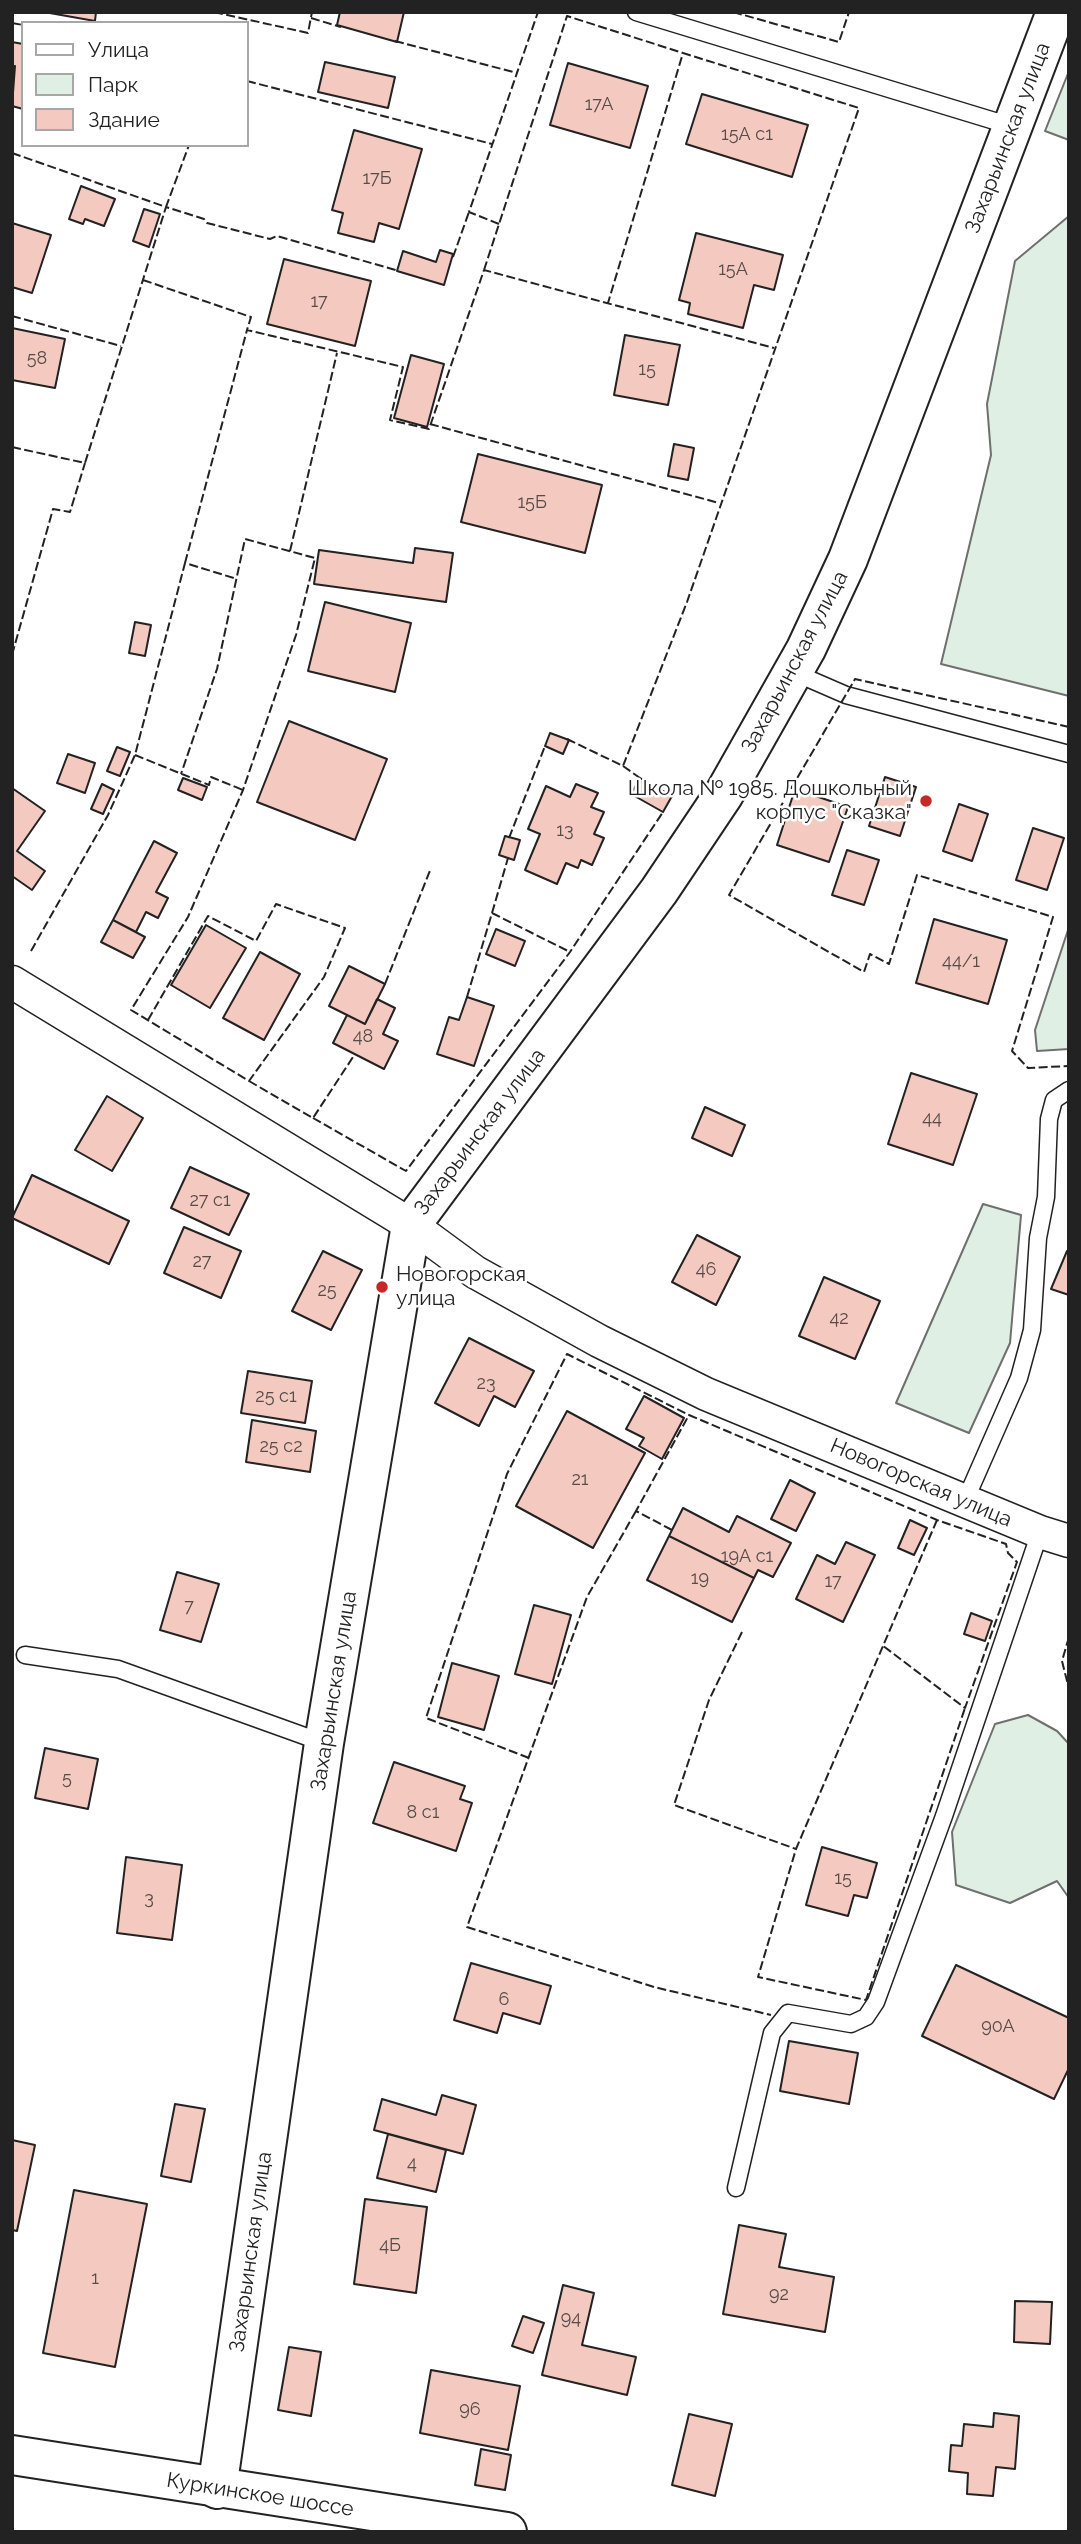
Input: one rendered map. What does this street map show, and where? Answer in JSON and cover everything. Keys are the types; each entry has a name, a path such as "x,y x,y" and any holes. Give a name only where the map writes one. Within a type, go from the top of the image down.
{"street":[{"name":"Захарьинская улица","path":"217,2489 324,1743 411,1225 659,891 724,794 793,673 849,559 1056,12"},
{"name":"Новогорская улица","path":"12,982 411,1225 475,1272 611,1347 706,1394 1054,1536"},
{"name":"Куркинское шоссе","path":"12,2455 507,2532"}],"lane":[{"path":"636,12 1012,126"},
{"path":"793,673 846,695 1069,754"},
{"path":"965,1501 1019,1378 1032,1330 1038,1238 1046,1197 1049,1119 1054,1100 1069,1090"},
{"path":"736,2188 772,2033 788,2013 851,2024 866,2017 876,2002 944,1816 1054,1536"},
{"path":"25,1655 118,1669 324,1743"}],"green space":[{"path":"1069,71 1069,140 1045,131"},
{"path":"1069,216 1069,696 941,664 991,455 987,404 1015,261"},
{"path":"1069,927 1069,1049 1037,1051 1035,1030"},
{"path":"983,1204 1021,1215 1010,1343 969,1433 896,1403"},
{"path":"1028,1715 1057,1731 1069,1744 1069,1898 1057,1881 1010,1903 956,1885 952,1832 995,1724"}],"building":[{"path":"44,12 96,12 95,21"},
{"path":"340,12 404,12 397,42 337,25"},
{"path":"12,42 21,44 21,108 12,106 15,66 12,66"},
{"path":"325,62 395,77 388,108 318,92"},
{"path":"568,63 648,86 630,148 550,125"},
{"path":"702,94 808,125 792,177 686,144"},
{"path":"354,130 422,149 399,229 379,223 374,242 338,233 343,213 332,210"},
{"path":"81,186 115,199 104,226 85,219 83,224 69,219"},
{"path":"144,209 160,214 149,247 133,241"},
{"path":"12,223 51,235 32,293 12,287"},
{"path":"696,233 783,255 774,290 754,285 743,328 688,314 690,303 679,300"},
{"path":"440,250 453,254 444,285 397,271 403,251 436,262"},
{"path":"284,259 371,281 355,346 267,324"},
{"path":"12,328 65,339 55,388 12,380"},
{"path":"625,335 680,345 668,405 614,395"},
{"path":"411,355 444,364 427,427 394,418"},
{"path":"674,444 694,448 688,480 668,476"},
{"path":"478,454 602,485 585,553 461,522"},
{"path":"415,548 453,553 446,602 314,584 319,550 413,563"},
{"path":"325,602 411,623 395,692 308,671"},
{"path":"135,622 151,625 145,656 129,653"},
{"path":"289,721 387,759 355,840 257,802"},
{"path":"550,733 569,740 563,754 545,746"},
{"path":"117,747 130,752 120,776 107,771"},
{"path":"68,754 95,763 85,793 57,783"},
{"path":"885,777 916,787 900,836 869,826"},
{"path":"183,778 207,787 202,800 178,790"},
{"path":"640,778 672,796 663,812 631,794"},
{"path":"102,784 114,790 103,814 91,809"},
{"path":"576,784 598,793 591,807 604,812 594,834 604,838 592,865 581,860 578,868 566,863 557,884 525,870 540,834 528,829 546,786 570,797"},
{"path":"12,788 45,811 17,851 45,871 32,890 12,876"},
{"path":"795,789 848,807 829,862 777,845"},
{"path":"959,804 988,814 972,861 943,851"},
{"path":"1033,828 1064,838 1047,890 1016,880"},
{"path":"505,836 520,840 514,860 499,855"},
{"path":"154,841 177,853 156,892 168,898 158,918 146,912 136,932 113,920"},
{"path":"847,850 879,860 864,905 832,895"},
{"path":"934,919 1007,940 988,1004 916,983"},
{"path":"113,920 145,937 133,958 101,942"},
{"path":"206,925 246,948 210,1008 171,985"},
{"path":"496,929 525,941 515,966 486,954"},
{"path":"260,952 300,974 264,1040 223,1018"},
{"path":"349,966 385,984 365,1024 329,1006"},
{"path":"467,997 494,1006 474,1066 437,1054 449,1017 459,1020"},
{"path":"377,999 395,1008 383,1034 398,1041 384,1069 333,1043 347,1015 365,1024"},
{"path":"911,1073 977,1094 953,1165 888,1144"},
{"path":"107,1096 143,1118 112,1171 75,1150"},
{"path":"705,1107 745,1125 732,1156 692,1138"},
{"path":"190,1167 249,1194 229,1235 171,1208"},
{"path":"32,1175 129,1221 109,1264 12,1218"},
{"path":"184,1227 241,1251 221,1298 164,1273"},
{"path":"697,1235 740,1257 716,1305 672,1282"},
{"path":"323,1251 362,1270 331,1330 292,1311"},
{"path":"1067,1251 1069,1252 1069,1295 1051,1289"},
{"path":"824,1277 880,1301 855,1359 799,1336"},
{"path":"469,1338 534,1371 515,1407 494,1396 479,1426 435,1403"},
{"path":"248,1371 312,1381 305,1423 241,1413"},
{"path":"644,1396 684,1418 662,1459 639,1446 644,1438 626,1429"},
{"path":"567,1411 645,1453 593,1548 516,1506"},
{"path":"252,1420 316,1431 310,1472 246,1462"},
{"path":"790,1480 815,1493 796,1531 771,1519"},
{"path":"683,1508 729,1532 737,1516 791,1543 773,1577 758,1570 754,1578 669,1536"},
{"path":"910,1520 927,1528 914,1555 898,1548"},
{"path":"669,1536 754,1578 732,1622 647,1580"},
{"path":"846,1542 875,1555 843,1622 796,1599 817,1555 835,1564"},
{"path":"177,1572 219,1584 201,1642 160,1630"},
{"path":"534,1605 571,1615 552,1684 515,1674"},
{"path":"971,1613 992,1621 985,1641 964,1634"},
{"path":"452,1663 499,1676 484,1730 438,1717"},
{"path":"45,1748 98,1759 88,1809 35,1798"},
{"path":"394,1762 465,1786 460,1799 472,1803 456,1851 373,1823"},
{"path":"822,1847 877,1863 867,1898 854,1895 848,1916 806,1905"},
{"path":"126,1857 182,1865 172,1940 117,1933"},
{"path":"471,1963 551,1986 540,2024 503,2013 497,2033 454,2020"},
{"path":"956,1965 1069,2018 1069,2068 1054,2099 922,2036"},
{"path":"789,2041 858,2053 849,2104 780,2091"},
{"path":"442,2095 476,2105 463,2154 374,2130 382,2099 436,2115"},
{"path":"175,2104 205,2109 191,2182 161,2176"},
{"path":"388,2134 446,2150 436,2192 377,2178"},
{"path":"12,2140 35,2145 17,2231 12,2230"},
{"path":"74,2190 147,2204 115,2367 43,2353"},
{"path":"365,2199 427,2207 416,2293 354,2284"},
{"path":"739,2225 786,2234 779,2267 834,2277 825,2332 723,2314"},
{"path":"563,2285 594,2293 582,2345 636,2357 627,2395 542,2375"},
{"path":"1015,2301 1052,2302 1050,2344 1014,2342"},
{"path":"523,2316 544,2323 533,2353 512,2346"},
{"path":"289,2347 321,2352 311,2416 278,2410"},
{"path":"431,2370 520,2386 508,2450 420,2433"},
{"path":"994,2413 1019,2416 1015,2469 996,2467 993,2496 967,2494 968,2473 949,2471 951,2445 962,2446 964,2424 993,2427"},
{"path":"689,2414 732,2424 715,2496 672,2485"},
{"path":"481,2449 511,2455 505,2490 475,2485"}],"fence":[{"path":"214,12 308,33 312,12"},
{"path":"499,224 469,212 538,12"},
{"path":"733,12 839,42 849,12"},
{"path":"1007,12 1015,12"},
{"path":"484,270 567,16 683,53"},
{"path":"311,18 341,27"},
{"path":"12,23 21,25"},
{"path":"395,41 517,73"},
{"path":"567,739 623,766 687,602 859,108 683,53 608,303"},
{"path":"248,81 492,144"},
{"path":"12,153 166,207 188,147"},
{"path":"12,447 85,463 166,207 204,219 207,223 270,239 277,236 399,271"},
{"path":"453,257 469,212"},
{"path":"185,563 247,330 403,367 390,420 429,429 484,270 774,348"},
{"path":"143,280 251,317 247,330"},
{"path":"12,316 121,346"},
{"path":"290,551 337,353"},
{"path":"430,424 719,503"},
{"path":"12,655 53,509 70,512 85,463"},
{"path":"148,1020 208,916 256,941 276,904 345,928 324,977 249,1081 131,1010 188,917 243,790 296,635 315,558 245,539 217,669 181,774"},
{"path":"31,951 108,815 135,755 185,563 237,579"},
{"path":"1069,727 855,679 729,895 864,972 870,954 889,964 917,875 1053,917 1012,1051 1028,1068 1069,1066"},
{"path":"509,838 545,746"},
{"path":"135,755 209,785 211,777 243,790"},
{"path":"623,766 640,778"},
{"path":"313,1118 406,1171 570,952 663,812"},
{"path":"492,913 508,858"},
{"path":"385,984 431,868"},
{"path":"467,997 492,913 570,952"},
{"path":"249,1081 313,1118 355,1054"},
{"path":"529,1758 426,1718 507,1474 567,1354 689,1415"},
{"path":"672,1530 636,1511 689,1415 937,1520 1006,1544 1008,1553 1017,1562 965,1708 882,1645"},
{"path":"636,1511 587,1597 467,1927 654,1987 771,2015"},
{"path":"937,1520 796,1849 758,1977 866,2000 965,1708"},
{"path":"742,1632 709,1700 674,1805 796,1849"},
{"path":"1069,1637 1062,1661 1069,1689"}],"place":[{"name":"Школа № 1985. Дошкольный корпус \"Сказка\"","path":"926,801"},
{"name":"Новогорская улица","path":"382,1287"}]}
